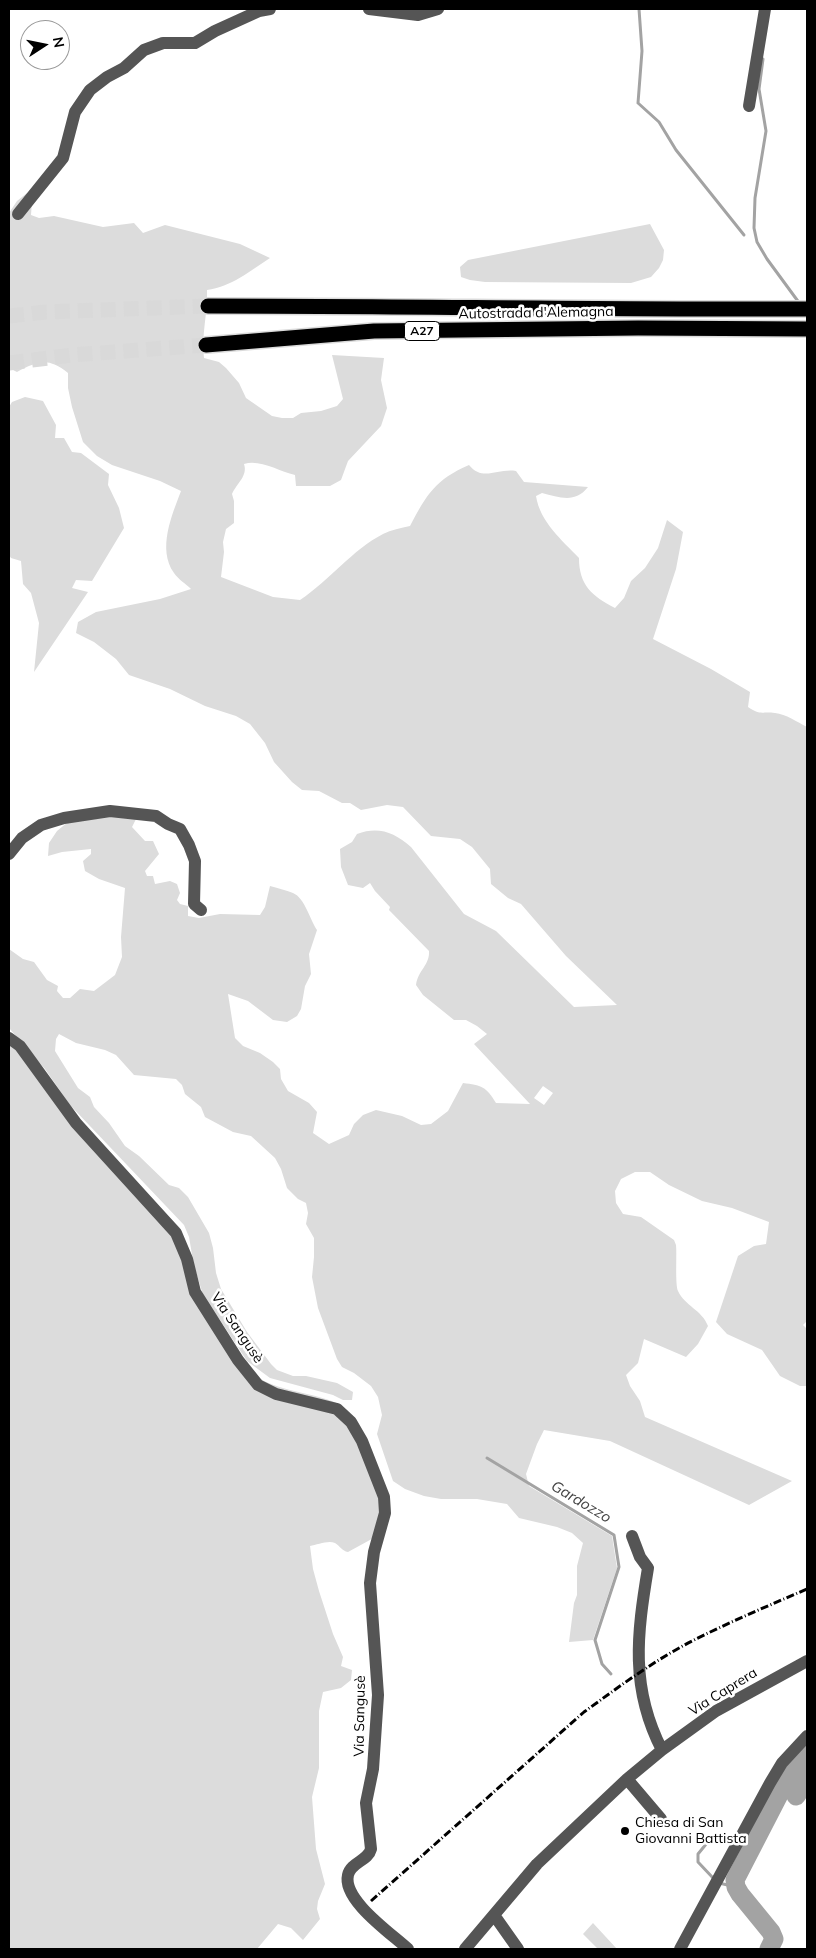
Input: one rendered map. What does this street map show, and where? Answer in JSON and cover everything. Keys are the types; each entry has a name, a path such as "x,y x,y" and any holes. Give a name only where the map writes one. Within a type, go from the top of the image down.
{"highway":[{"name":"Autostrada d'Alemagna","path":"208,306 450,306 637,310 807,309"},
{"name":"Autostrada d'Alemagna","path":"206,344 374,331 638,328 807,329"}],"street":[{"path":"18,214 63,158 75,112 90,90 107,77 124,68 144,50 163,43 196,43 215,31 259,11 270,9"},
{"path":"369,9 418,15 438,9"},
{"path":"749,106 765,9"},
{"path":"9,854 22,838 40,825 64,818 110,811 156,816 180,829 189,844 195,861 194,904 201,910"},
{"name":"Via Sangusè","path":"9,1038 20,1046 76,1123 176,1233 187,1260 195,1292 238,1360 258,1385 276,1394 337,1409 351,1422 362,1441 384,1497 385,1513 374,1552 370,1583 378,1695 373,1769 366,1803 371,1849 368,1856 350,1869 348,1881 365,1912 408,1949"},
{"path":"632,1536 640,1557 648,1568 638,1653 638,1676 659,1751"},
{"name":"Via Caprera","path":"469,1948 536,1864 605,1798 659,1751 723,1706 807,1661"},
{"path":"680,1949 776,1772 790,1753 807,1736"},
{"path":"627,1779 662,1819"},
{"path":"494,1915 518,1949"}],"shaded area":[{"path":"27,193 32,201 31,215 39,218 54,216 103,227 134,223 143,233 165,225 240,244 270,258 232,282 207,290 203,349 204,358 219,362 239,383 246,398 272,416 293,418 301,413 321,411 337,406 343,399 332,355 384,358 381,380 387,408 381,426 348,461 341,480 330,486 296,486 295,475 263,464 244,464 245,472 232,494 234,501 234,523 226,529 223,542 224,552 221,577 273,597 300,600 361,548 389,531 410,526 433,489 448,476 469,465 474,470 485,474 516,471 524,482 588,487 578,496 566,498 542,493 536,496 538,505 547,522 579,558 581,576 588,589 615,608 624,598 631,581 645,568 658,548 667,520 683,532 676,569 653,639 750,692 748,707 753,710 783,715 807,727 807,1321 803,1325 807,1329 807,1386 800,1386 780,1376 762,1350 727,1334 716,1322 738,1256 754,1246 766,1244 769,1222 732,1208 702,1201 669,1185 650,1172 635,1172 621,1179 615,1191 616,1203 623,1214 641,1217 674,1240 676,1245 678,1291 685,1301 702,1316 708,1326 698,1344 686,1357 644,1339 638,1363 626,1375 630,1386 640,1401 645,1417 792,1481 749,1505 610,1441 544,1430 526,1474 529,1486 612,1536 617,1568 593,1640 569,1642 574,1603 577,1595 577,1566 583,1543 572,1533 557,1527 519,1518 507,1504 477,1499 441,1499 424,1496 405,1489 393,1481 377,1434 382,1415 378,1397 371,1386 354,1373 342,1367 337,1359 318,1308 312,1277 314,1238 306,1224 308,1213 306,1203 298,1199 287,1188 275,1158 251,1136 233,1132 205,1117 201,1107 185,1094 182,1085 176,1079 134,1075 116,1055 105,1050 76,1043 59,1034 56,1039 55,1051 78,1088 90,1097 94,1107 109,1123 125,1146 139,1156 169,1185 179,1188 188,1197 209,1233 216,1273 221,1289 247,1332 271,1364 277,1370 293,1376 306,1376 337,1383 353,1392 352,1400 343,1400 333,1395 270,1378 247,1361 205,1301 194,1266 189,1237 184,1225 70,1105 45,1069 9,1028 9,949 23,959 34,962 47,980 58,986 57,991 63,998 70,998 80,989 94,991 115,975 122,957 121,937 125,888 99,879 85,871 83,861 91,854 91,849 62,852 48,856 49,843 57,831 74,817 137,817 132,827 145,841 153,841 159,854 145,871 147,876 153,876 155,884 170,881 177,884 180,893 177,900 180,904 188,906 188,916 199,918 220,914 260,915 265,907 270,886 293,893 301,899 317,930 309,954 311,974 305,986 301,1009 297,1016 287,1022 273,1020 248,1001 228,994 235,1038 243,1046 260,1053 280,1069 281,1079 288,1091 309,1103 317,1112 313,1133 329,1144 349,1135 354,1124 363,1115 376,1110 402,1116 421,1125 431,1124 448,1111 463,1083 483,1088 490,1093 496,1103 530,1104 474,1044 487,1034 466,1020 454,1020 423,995 416,985 419,975 428,960 429,951 389,910 390,907 370,883 363,888 348,885 341,867 340,849 352,842 357,834 372,831 386,832 405,842 464,914 496,931 574,1007 617,1005 566,956 521,904 508,898 491,884 490,869 472,847 460,839 431,836 403,807 387,805 361,810 350,803 342,803 319,791 302,790 274,762 265,743 250,724 236,716 205,706 170,689 129,675 116,659 94,642 76,633 78,622 96,612 160,599 191,589 174,573 169,564 167,553 166,543 170,521 181,491 160,481 112,465 97,456 83,442 72,407 68,388 68,373 55,365 43,362 31,365 17,372 9,368 9,213 17,201","holes":["543,1086 553,1093 544,1105 534,1098"]},
{"path":"650,224 664,250 663,260 651,277 631,283 485,282 461,277 460,267 468,260"},
{"path":"25,397 43,401 56,425 55,438 64,438 72,452 81,453 109,474 108,485 119,508 124,528 92,581 76,580 72,588 88,592 34,672 39,623 31,593 23,584 21,561 11,558 9,555 9,407 12,402"},
{"path":"9,1036 65,1109 180,1228 201,1303 259,1378 279,1387 321,1397 341,1405 385,1493 379,1535 348,1552 332,1542 310,1546 313,1569 319,1591 333,1634 343,1657 341,1666 352,1670 351,1680 341,1688 323,1692 319,1711 319,1768 312,1797 316,1849 325,1884 318,1901 317,1909 320,1919 303,1940 291,1928 278,1924 257,1949 9,1949"},
{"path":"593,1923 617,1949 598,1949 583,1934"}],"waterway":[{"path":"639,9 642,51 638,103 659,122 676,150 744,235"},
{"path":"763,59 759,89 766,131 755,198 754,228 757,242 767,259 800,304"},
{"name":"Gardozzo","path":"487,1458 614,1535 619,1567 595,1640 602,1664 611,1674"},
{"path":"769,1949 774,1939 771,1932 740,1894 735,1880 784,1785 807,1753"},
{"path":"796,1796 807,1779"},
{"name":"Gardozzo","path":"711,1838 698,1854 698,1862 714,1879"},
{"name":"Gardozzo","path":"719,1883 736,1887"}],"tunnel":[{"path":"9,316 45,312 208,306"},
{"path":"9,363 72,355 206,345"}],"railway":[{"path":"371,1901 584,1712 611,1692 652,1664 696,1639 807,1589"}],"place":[{"name":"Chiesa di San Giovanni Battista","path":"625,1831"}]}
